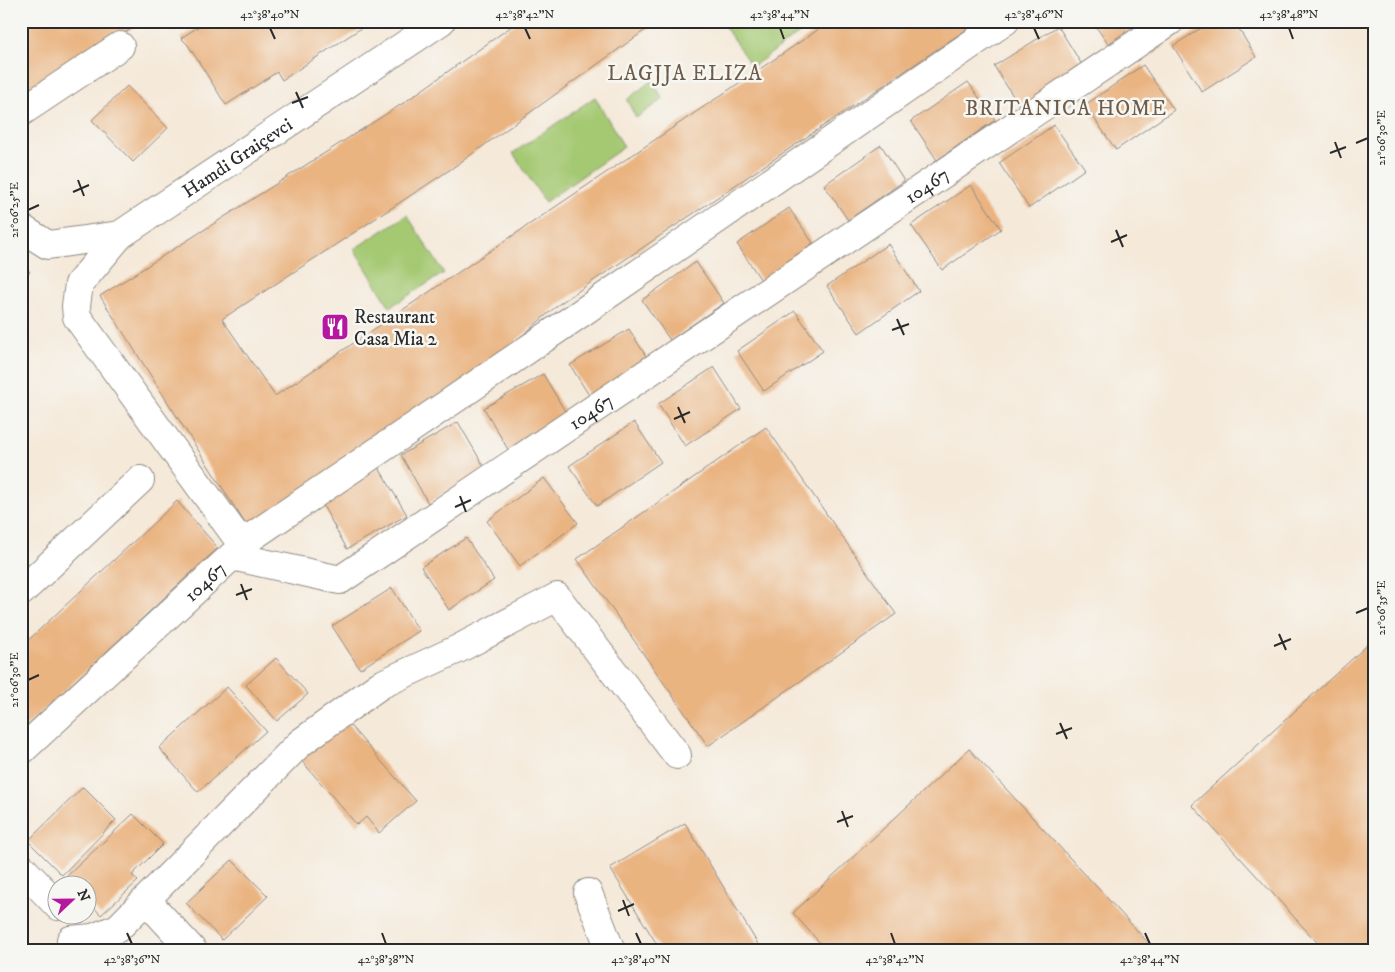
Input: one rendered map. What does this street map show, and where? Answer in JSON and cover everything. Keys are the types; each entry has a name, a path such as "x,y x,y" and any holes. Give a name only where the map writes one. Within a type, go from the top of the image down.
{"street":[{"name":"Hamdi Graiçevci","path":"21,228 48,245 120,235 441,21"},
{"path":"120,235 78,284 77,317 236,536 250,538 577,316 1005,21"},
{"name":"10467","path":"21,751 232,556 340,580 1170,21"},
{"path":"21,112 120,46"},
{"path":"21,592 140,480"},
{"path":"66,935 93,938 118,928 147,901 300,743 380,685 458,649 558,597 677,755"},
{"path":"21,867 48,895"},
{"path":"588,894 611,951"},
{"path":"147,901 193,951"}],"green space":[{"path":"721,21 816,21 752,67"},
{"path":"652,80 663,99 636,118 627,100"},
{"path":"595,97 624,147 545,202 513,153"},
{"path":"407,215 444,273 390,307 354,249"}],"building":[{"path":"21,21 144,21 21,98"},
{"path":"207,21 372,21 282,80 277,72 226,105 188,45 181,38"},
{"path":"519,21 658,21 451,169 222,319 275,396 831,21 979,21 559,304 453,395 248,528 100,296 405,102"},
{"path":"1092,21 1141,21 1108,44"},
{"path":"1212,21 1234,21 1256,57 1202,92 1173,46"},
{"path":"1058,26 1084,68 1020,107 994,66"},
{"path":"1143,65 1174,110 1116,150 1085,105"},
{"path":"968,82 995,120 937,160 911,121"},
{"path":"127,86 168,128 133,162 92,120"},
{"path":"1054,125 1085,169 1029,208 999,163"},
{"path":"881,145 904,181 848,220 824,185"},
{"path":"971,185 1001,229 942,270 911,225"},
{"path":"789,208 813,243 761,280 737,244"},
{"path":"888,244 919,291 859,333 827,286"},
{"path":"21,261 30,272 21,280"},
{"path":"696,262 724,303 670,340 642,300"},
{"path":"795,311 823,351 764,391 737,351"},
{"path":"629,329 651,364 592,400 570,365"},
{"path":"714,367 741,409 685,446 658,404"},
{"path":"543,374 569,418 510,453 484,408"},
{"path":"458,422 486,470 428,503 401,455"},
{"path":"634,422 661,462 597,506 569,466"},
{"path":"766,427 896,614 708,746 577,559"},
{"path":"379,468 407,515 347,549 321,502"},
{"path":"544,478 578,523 520,566 487,521"},
{"path":"177,501 218,548 21,731 21,647"},
{"path":"466,538 494,580 449,610 421,567"},
{"path":"392,588 419,631 360,669 332,626"},
{"path":"1374,639 1374,951 1325,951 1192,805"},
{"path":"276,658 308,694 277,721 246,685"},
{"path":"227,687 266,731 198,792 159,748"},
{"path":"346,721 416,801 379,833 366,817 357,825 301,760"},
{"path":"969,749 1156,951 827,951 793,913"},
{"path":"83,787 116,820 63,874 28,841"},
{"path":"133,814 163,844 132,875 138,881 101,915 98,912 98,874 69,874"},
{"path":"685,823 762,951 661,951 610,868"},
{"path":"232,860 268,896 222,940 186,903"}],"place":[{"name":"Restaurant Casa Mia 2","path":"335,327"}],"district":[{"name":"LAGJJA ELIZA","path":"685,73"},
{"name":"BRITANICA HOME","path":"1066,108"}]}
